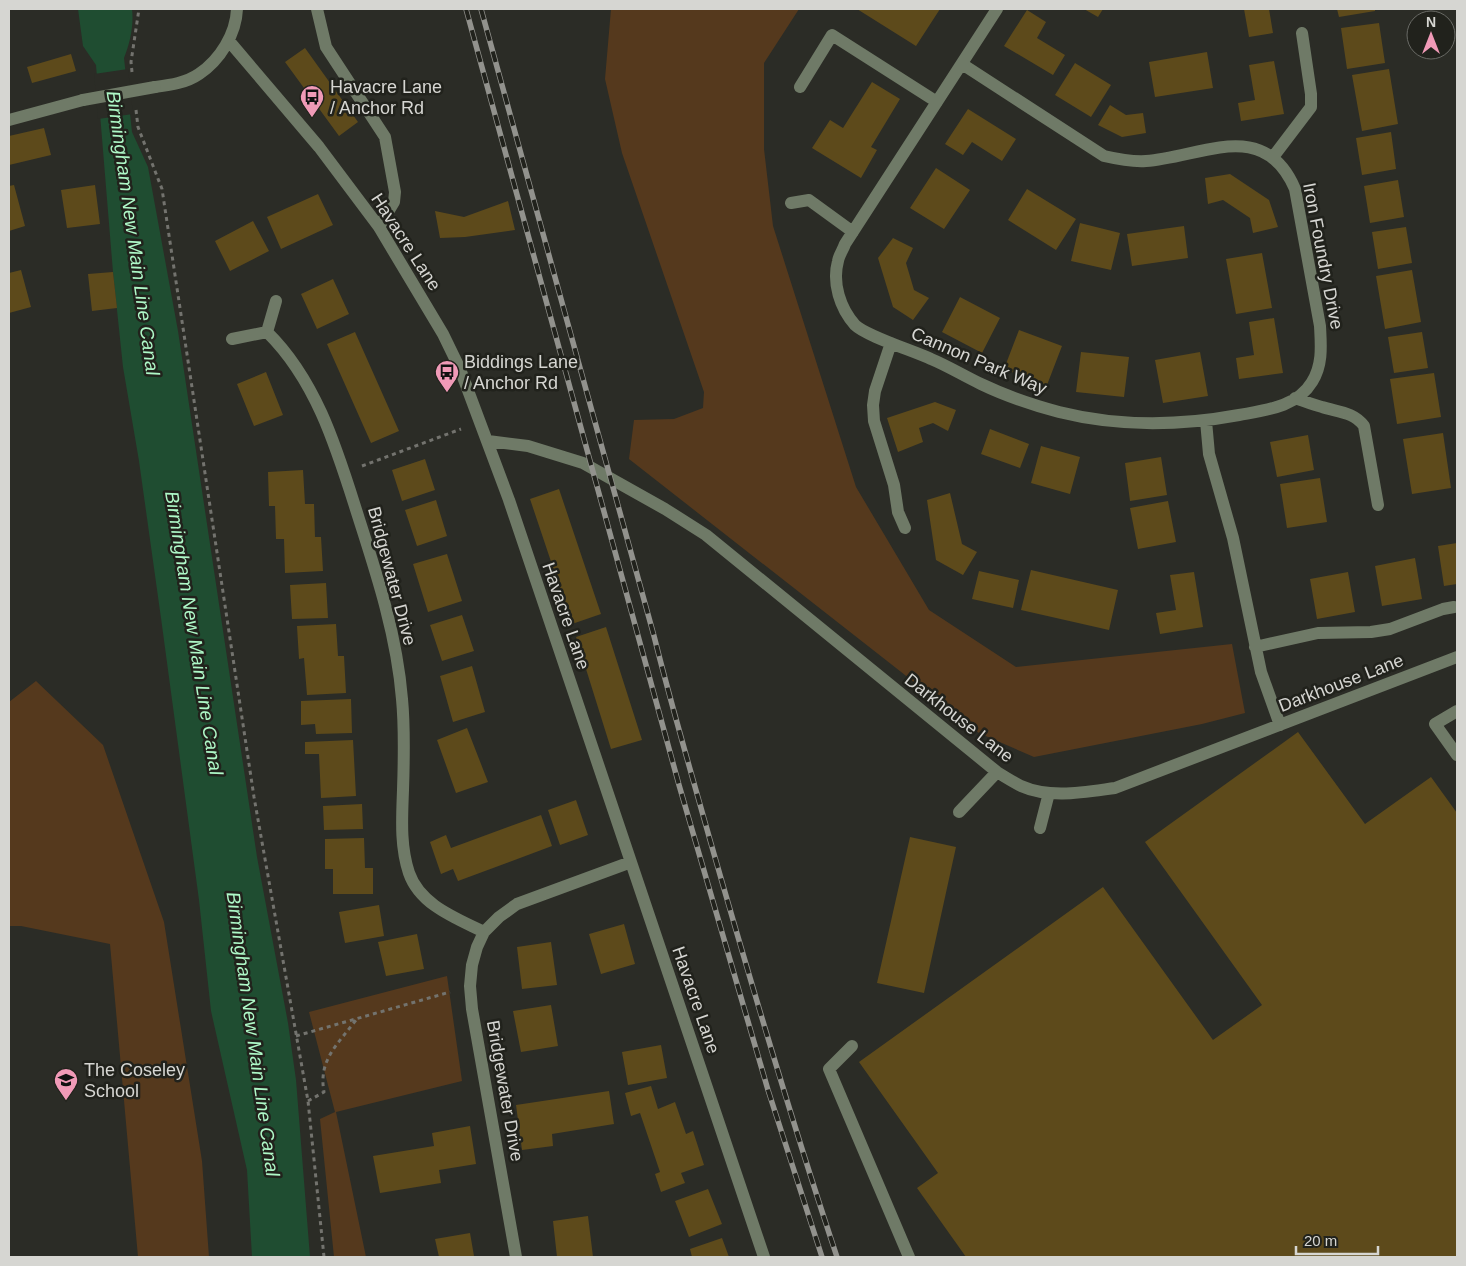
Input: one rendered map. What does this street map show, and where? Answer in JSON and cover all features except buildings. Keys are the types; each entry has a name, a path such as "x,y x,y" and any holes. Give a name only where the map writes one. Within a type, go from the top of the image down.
{"street":[{"path":"9,120 83,100 176,85 199,74 213,61 229,41 237,9"},
{"path":"317,9 326,47 385,137 395,192 394,202 379,227"},
{"name":"Cannon Park Way","path":"998,9 845,244 838,262 836,279 838,296 845,311 856,326 1014,398 1060,412 1104,420 1145,424 1206,421"},
{"path":"1273,157 1310,107 1311,94 1302,33"},
{"path":"800,87 832,35 937,102"},
{"name":"Havacre Lane","path":"229,41 319,147 379,227 443,334 460,369 488,441 764,1257"},
{"name":"Iron Foundry Drive","path":"962,64 1104,156 1127,161 1146,161 1232,145 1256,149 1273,157 1288,173 1295,189 1320,326 1322,349 1319,366 1313,381 1302,393 1286,404 1267,410 1206,421"},
{"path":"791,203 809,200 853,232"},
{"path":"232,339 267,332 276,301"},
{"name":"Bridgewater Drive","path":"267,332 284,348 315,398 344,473 387,609 402,699 404,742 402,830 404,852 410,874 420,891 443,912 484,932"},
{"path":"891,342 875,391 873,405 874,421 894,485 898,512 905,528"},
{"path":"1295,398 1359,419 1364,426 1378,505"},
{"path":"1206,421 1209,454 1233,538 1261,672 1280,725"},
{"name":"Darkhouse Lane","path":"488,441 528,446 583,463 665,509 706,535 997,772 1022,787 1049,793 1075,793 1115,788 1457,657"},
{"path":"1255,647 1318,633 1372,632 1390,629 1443,609 1454,607"},
{"path":"1457,711 1436,724 1457,755"},
{"path":"959,812 997,772"},
{"path":"1040,828 1049,793"},
{"name":"Bridgewater Drive","path":"516,1257 472,1009 470,986 472,965 477,947 484,932 499,917 517,904 631,862"},
{"path":"852,1046 829,1069 909,1257"}],"path":[{"path":"133,81 131,62 139,9"},
{"path":"136,109 138,127 162,189 254,797 308,1101 324,1257"},
{"path":"344,473 480,422"},
{"path":"296,1036 470,986"},
{"path":"308,1101 324,1092 322,1081 327,1058 356,1019"}],"shaded area":[{"path":"611,9 799,9 764,63 764,149 773,226 856,487 929,610 1016,667 1232,644 1245,713 1202,724 1034,757 979,733 629,459 634,420 674,419 703,408 704,392 622,153 605,79"},
{"path":"36,681 103,745 164,922 202,1161 209,1257 138,1257 110,944 21,926 9,926 9,702"},
{"path":"447,976 462,1081 336,1112 366,1257 334,1257 320,1119 335,1112 309,1012"}],"water":[{"name":"Birmingham New Main Line Canal","path":"78,9 132,9 131,34 124,58 132,132 148,167 178,331 257,857 288,1023 296,1080 310,1257 252,1257 247,1170 211,1011 199,900 161,618 139,461 123,367 113,272 96,65 83,46"}],"pier":[{"path":"128,69 133,114 98,119 94,74"}],"railway":[{"path":"466,9 679,785 768,1090 822,1257"},
{"path":"481,9 710,840 771,1049 837,1257"}],"place":[{"name":"Havacre Lane / Anchor Rd","path":"312,118"},
{"name":"Biddings Lane / Anchor Rd","path":"447,393"},
{"name":"The Coseley School","path":"66,1101"}]}
